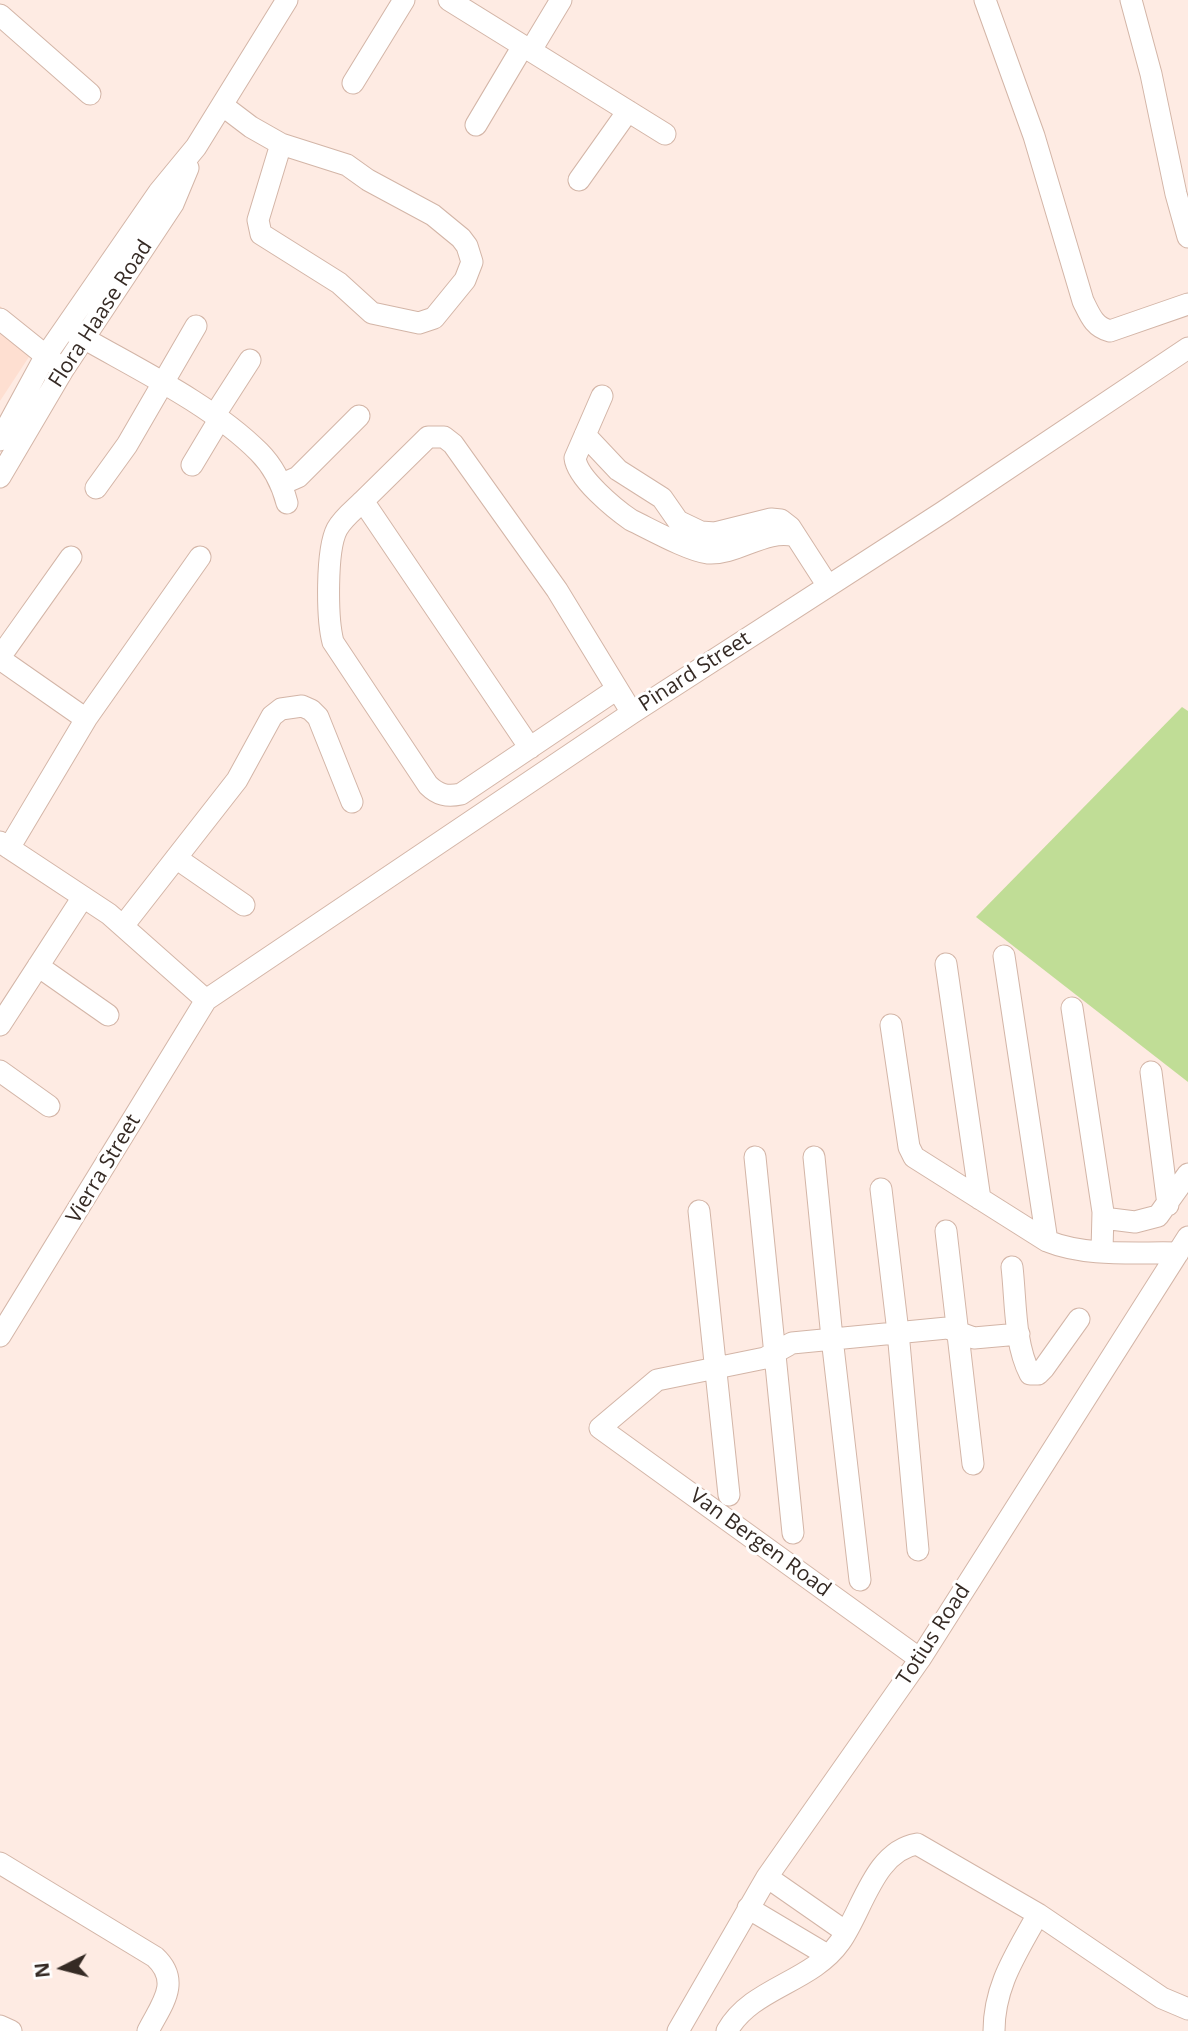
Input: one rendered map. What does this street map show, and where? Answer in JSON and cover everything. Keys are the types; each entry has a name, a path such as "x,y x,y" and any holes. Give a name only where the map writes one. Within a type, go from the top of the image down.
{"street":[{"name":"Flora Haase Road","path":"0,440 45,356 159,192 196,147 287,0"},
{"path":"353,83 404,0"},
{"path":"449,0 665,134"},
{"path":"475,125 561,0"},
{"path":"985,0 1034,136 1083,301 1091,317 1097,325 1110,331 1188,304"},
{"path":"1130,0 1151,74 1176,194 1188,237"},
{"path":"0,15 90,94"},
{"path":"222,105 251,127 281,144 346,165 433,215 461,238 471,255 470,271 434,318 419,323 372,313 339,283 261,234 258,220 281,144"},
{"path":"579,180 628,111"},
{"name":"Flora Haase Road","path":"0,477 63,370 173,204 196,147"},
{"path":"0,320 63,370"},
{"path":"96,488 127,445 196,326"},
{"path":"65,327 217,418 259,452 284,493 359,416"},
{"name":"Pinard Street","path":"205,1000 632,713 943,513 1188,348"},
{"path":"192,465 250,359"},
{"path":"602,396 575,458 582,474 622,514 669,527 711,553 780,535 795,536 828,586"},
{"path":"617,688 461,794 444,795 435,792 333,642 330,628 331,562 338,526 428,437 436,435 449,440 557,590 617,688 632,713"},
{"path":"585,435 618,470 662,498 669,527"},
{"path":"363,501 530,748"},
{"path":"71,557 0,658 86,719"},
{"path":"200,557 86,719 4,845 123,926 205,1000"},
{"path":"123,926 237,780 265,726 281,709 302,706 311,710 318,718 352,802"},
{"path":"176,859 244,905"},
{"path":"0,1025 83,897"},
{"path":"1004,956 1047,1241"},
{"path":"946,964 980,1199"},
{"path":"38,965 108,1015"},
{"name":"Vierra Street","path":"0,1336 205,1000"},
{"path":"1072,1008 1103,1219 1102,1251"},
{"path":"891,1025 909,1147 914,1157 1047,1241 1062,1247 1102,1251 1183,1245"},
{"path":"0,1071 49,1106"},
{"path":"1151,1072 1168,1205"},
{"path":"755,1157 793,1533"},
{"path":"814,1157 860,1580"},
{"path":"1103,1219 1135,1222 1158,1216 1188,1174"},
{"path":"881,1189 898,1332 918,1550"},
{"path":"699,1211 729,1495"},
{"path":"946,1231 973,1464"},
{"name":"Totius Road","path":"678,2031 767,1877 920,1659 1183,1245"},
{"path":"1012,1266 1019,1334 1025,1363 1031,1374 1038,1374 1079,1319"},
{"path":"717,1367 765,1358 792,1343 832,1338 947,1328 974,1338 1019,1334"},
{"name":"Van Bergen Road","path":"717,1367 657,1380 600,1428 920,1659"},
{"path":"727,2031 736,2016 751,2003 796,1978 827,1955 839,1943 870,1885 896,1851 916,1844 1038,1914 1162,1998 1188,2009"},
{"path":"0,1863 155,1957 163,1965 167,1973 168,1993 148,2031"},
{"path":"767,1877 846,1932"},
{"path":"748,1908 827,1955"},
{"path":"994,2031 996,2002 1006,1972 1038,1914"},
{"path":"0,2026 11,2031"}],"shaded area":[{"path":"0,306 40,340 0,401"}],"green space":[{"path":"1182,707 1188,711 1188,1082 976,917"}]}
